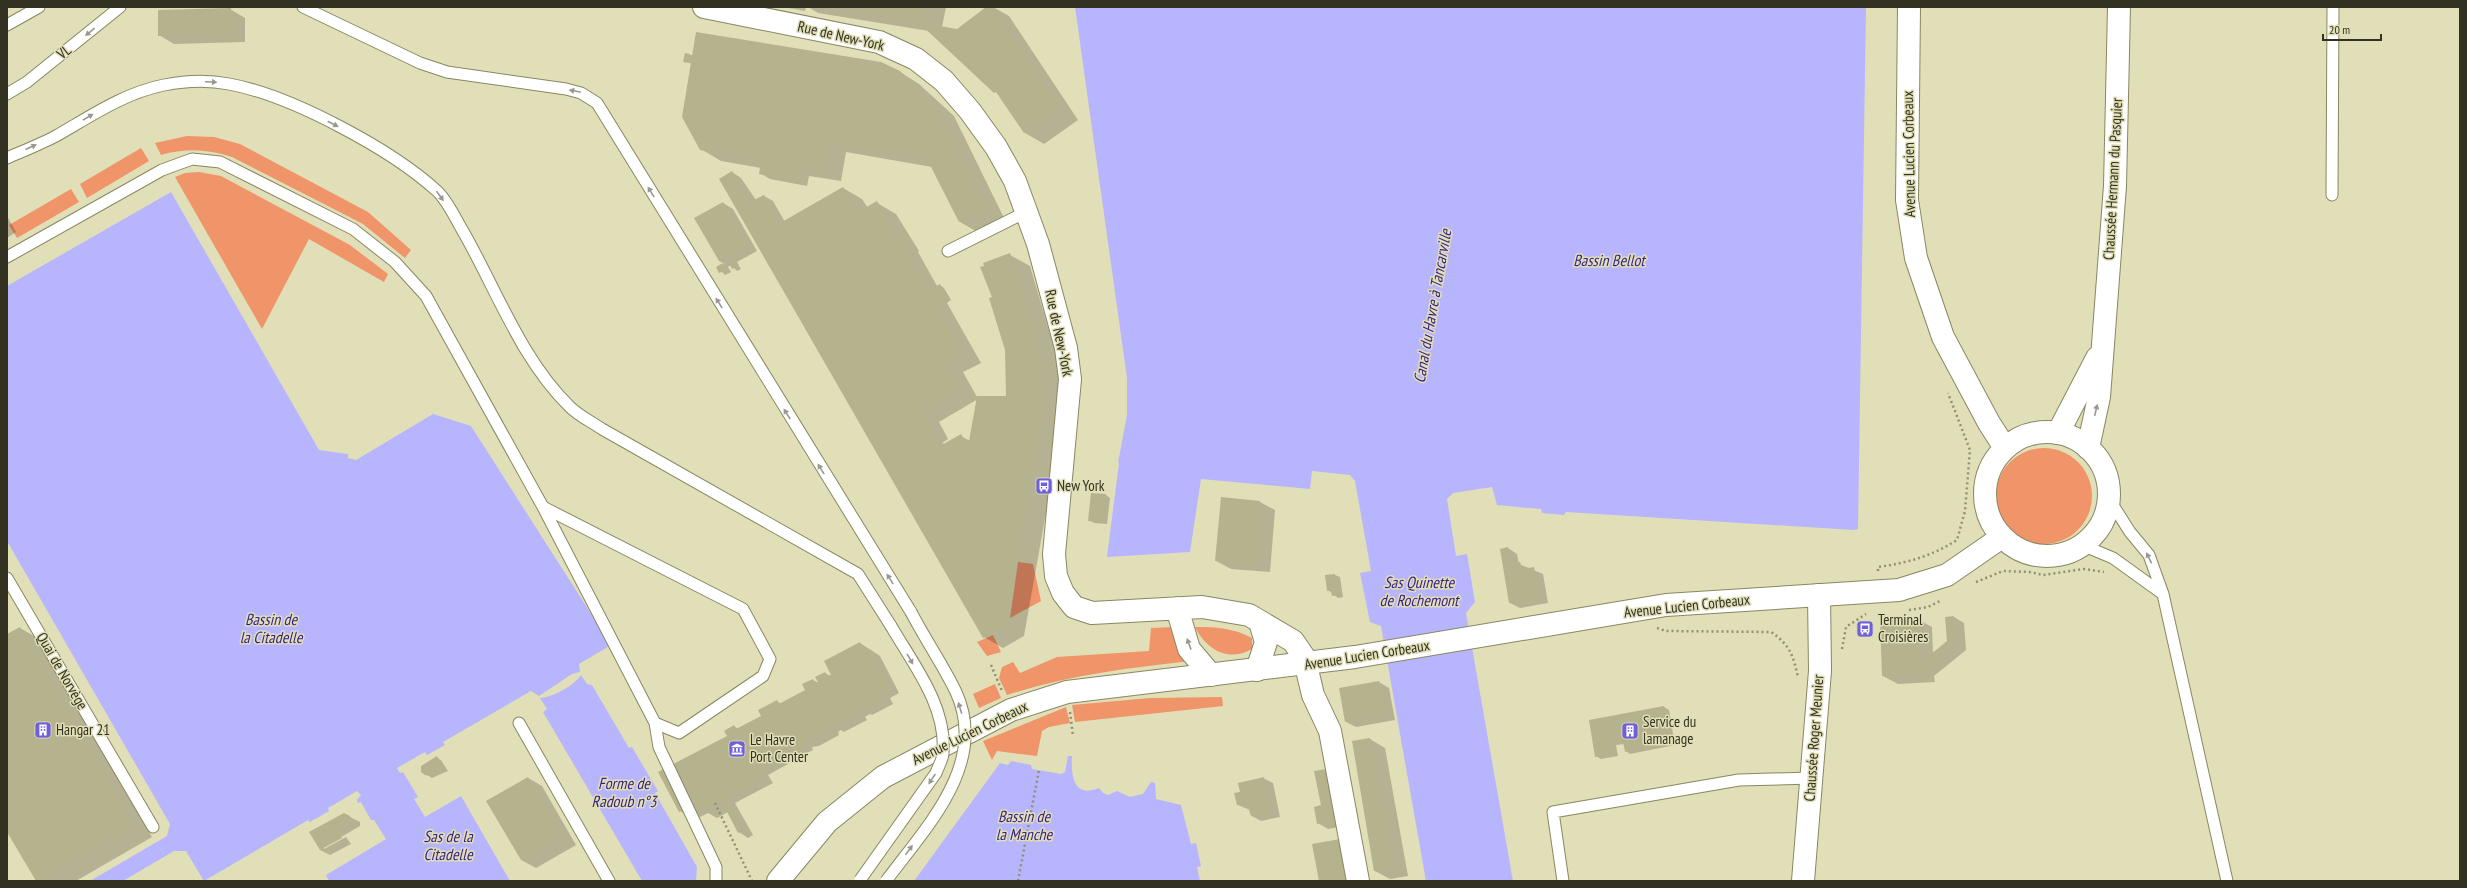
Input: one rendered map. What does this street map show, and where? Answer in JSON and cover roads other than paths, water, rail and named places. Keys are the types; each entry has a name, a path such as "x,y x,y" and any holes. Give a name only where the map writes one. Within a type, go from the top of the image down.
{"street":[{"name":"Rue de New-York","path":"704,7 879,42 916,60 944,81 970,111 996,147 1015,181 1038,244 1062,334 1070,380 1054,554 1056,576 1063,593 1074,607 1092,613 1202,607 1249,615 1293,641 1307,664 1313,695 1330,731 1358,881"},
{"name":"Avenue Lucien Corbeaux","path":"1909,7 1907,200 1916,258 1943,337 1989,423 2006,448"},
{"name":"Chaussée Hermann du Pasquier","path":"2088,448 2099,397 2101,350 2115,186 2119,7"},
{"name":"Chaussée Hermann du Pasquier","path":"2058,433 2101,350"},
{"path":"2058,433 2074,438 2088,448 2104,471 2108,485 2109,499 2101,525 2082,545 2067,553 2055,555 2032,554 2016,548 2002,537 1991,520 1985,501 1986,482 1993,463 2006,448 2030,434 2058,433"},
{"name":"Avenue Lucien Corbeaux","path":"778,881 827,822 883,777 1011,710 1067,692 1380,654 1666,605 1899,590 1916,586 1947,574 2002,537"},
{"name":"Chaussée Roger Meunier","path":"1802,881 1820,671 1819,595"},
{"path":"1177,608 1189,649 1210,675"},
{"path":"1257,670 1266,642 1260,622"}],"lane":[{"path":"7,25 39,7"},
{"name":"VL","path":"7,94 27,82 120,7"},
{"path":"303,7 420,63 440,69 566,89 581,93 597,103 911,612 956,693 964,720 966,747 961,767 947,799 886,881"},
{"path":"2332,195 2333,7"},
{"path":"7,158 54,137 97,111 140,91 166,85 196,82 228,83 259,91 296,105 377,147 438,192 464,234 532,360 571,408 602,429 858,574 891,626 933,699 943,731 943,754 936,773 860,880"},
{"path":"7,257 162,170 192,159 220,162 353,229 395,262 426,296 543,507 655,723 660,747 716,867 716,881"},
{"path":"948,250 1026,212"},
{"path":"2109,499 2130,532 2149,555 2163,594 2227,881"},
{"path":"543,507 743,609 770,659 763,676 679,733 655,723"},
{"path":"2082,545 2113,558 2163,594"},
{"name":"Quai de Norvège","path":"7,578 153,827"},
{"path":"519,723 609,881"},
{"path":"1563,881 1553,812 1739,780 1812,778"}],"water":[{"name":"Bassin Bellot","path":"1075,7 1866,7 1858,529 1854,530 1566,512 1564,515 1542,513 1541,509 1497,505 1492,487 1453,493 1447,499 1456,556 1467,554 1475,602 1466,613 1513,881 1426,881 1381,626 1370,622 1360,573 1371,571 1355,481 1350,475 1312,471 1310,489 1201,479 1190,552 1107,557 1118,463 1127,415 1127,378"},
{"name":"Bassin de la Citadelle","path":"171,192 319,450 348,454 348,458 356,460 433,414 471,426 611,645 579,664 580,672 572,674 539,696 531,691 443,742 445,745 427,755 425,752 397,768 400,773 403,772 418,797 414,799 425,817 461,796 510,881 329,881 326,875 386,839 374,820 371,820 361,802 358,803 357,800 361,795 357,791 328,808 329,811 310,822 308,820 204,881 186,851 174,851 123,881 90,881 167,836 170,824 7,541 7,286"},
{"name":"Forme de Radoub n°3","path":"581,675 587,684 592,685 629,748 632,747 658,791 655,793 697,867 696,881 642,881 543,712 547,709 540,698 551,696 563,690"},
{"name":"Bassin de la Manche","path":"1068,756 1072,756 1073,777 1079,788 1090,791 1099,788 1103,793 1108,795 1117,791 1130,797 1143,794 1151,782 1155,783 1156,799 1181,805 1191,844 1196,843 1201,866 1197,867 1200,881 914,881 1000,763 1008,765 1011,761 1031,765 1032,769 1061,774 1065,772"}],"place":[{"name":"New York","path":"1044,486"},
{"name":"Terminal Croisières","path":"1865,629"},
{"name":"Hangar 21","path":"43,730"},
{"name":"Service du lamanage","path":"1630,731"},
{"name":"Le Havre Port Center","path":"737,749"}],"water label":[{"name":"Canal du Havre à Tancarville","path":"1432,306"},
{"name":"Sas Quinette de Rochemont","path":"1419,591"},
{"name":"Sas de la Citadelle","path":"448,845"}]}
